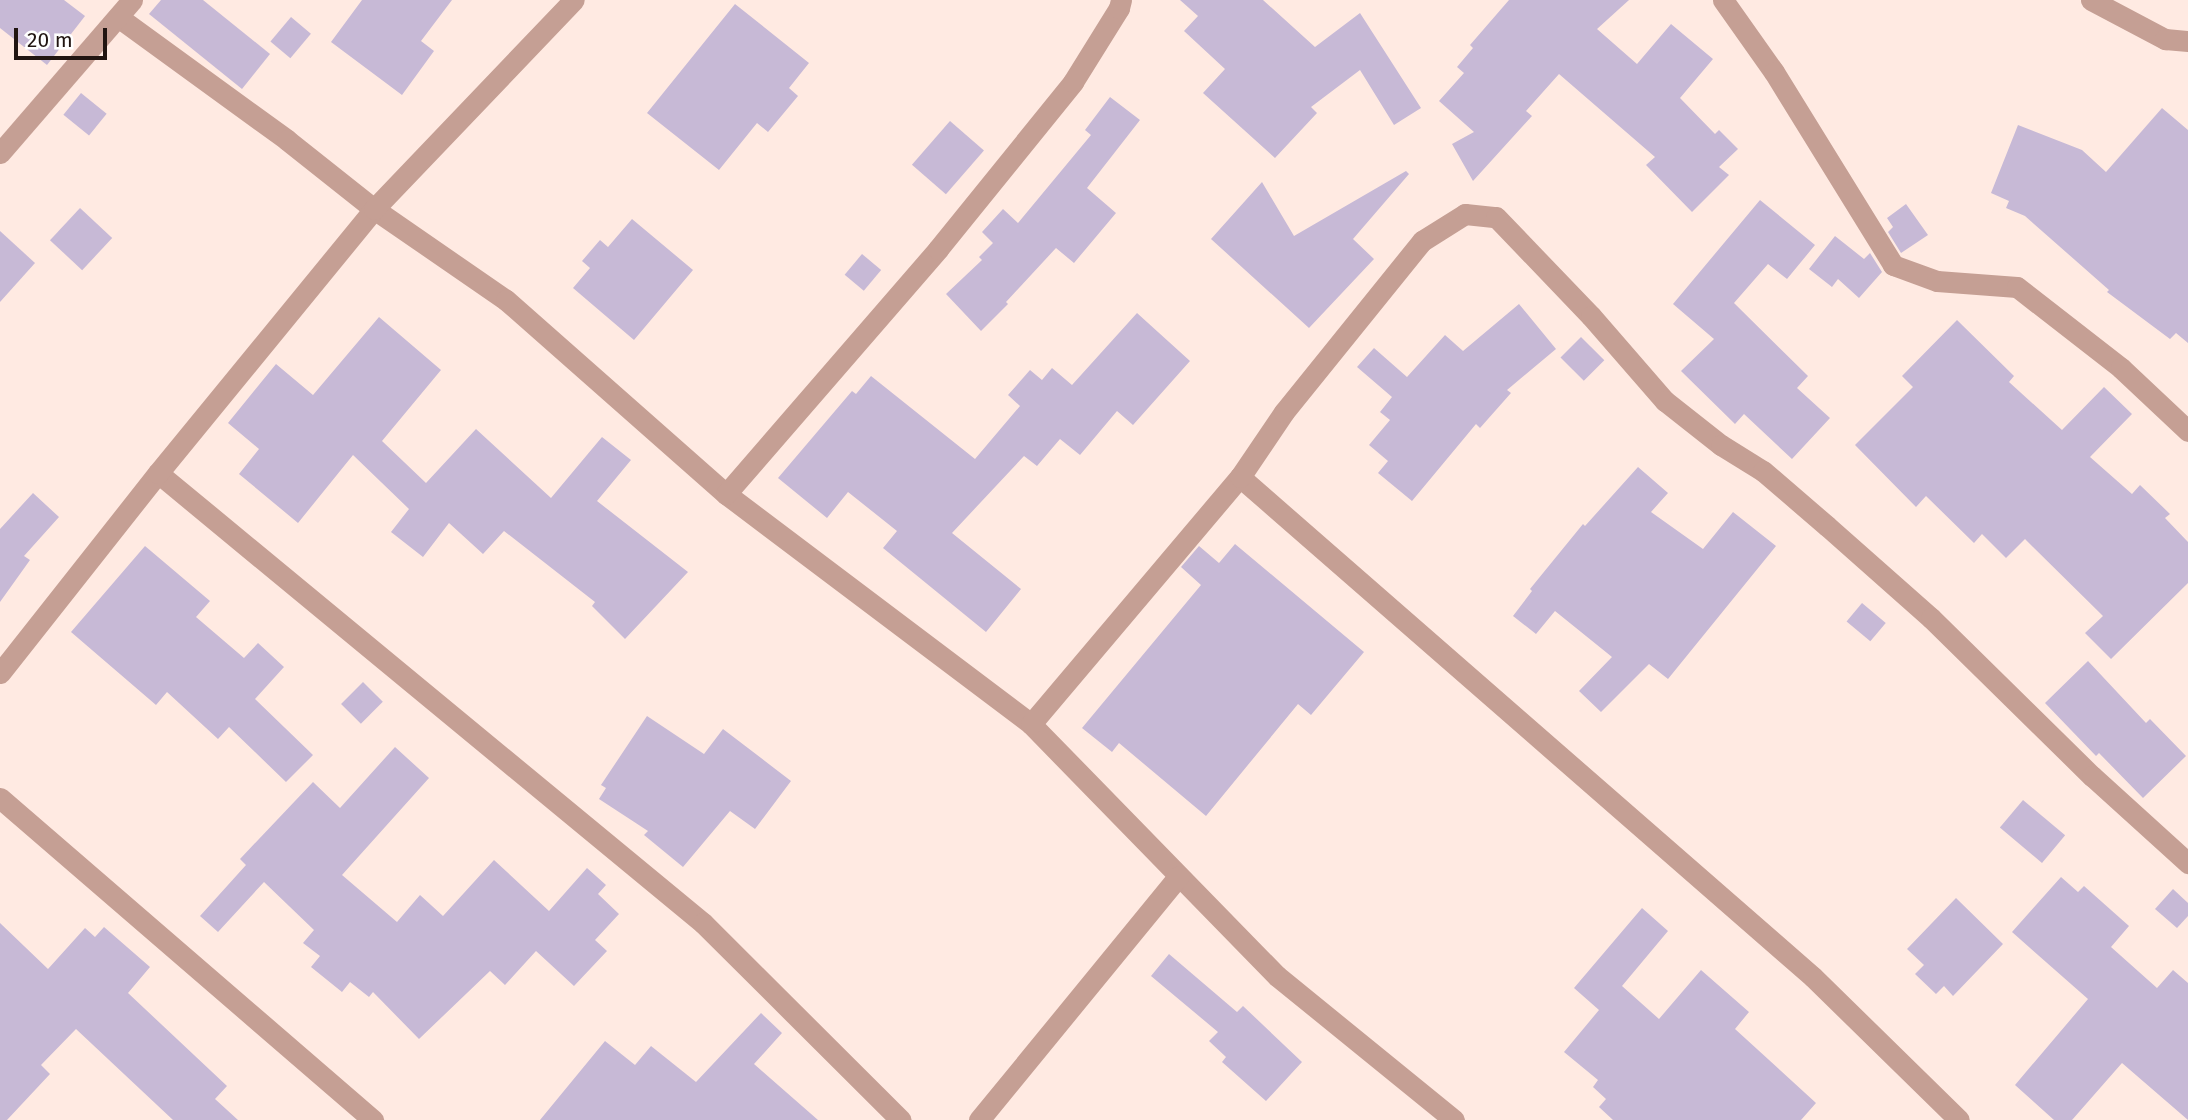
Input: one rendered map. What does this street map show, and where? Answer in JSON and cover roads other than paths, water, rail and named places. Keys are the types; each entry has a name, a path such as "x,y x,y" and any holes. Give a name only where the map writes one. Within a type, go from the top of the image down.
{"street":[{"path":"0,153 132,0"},
{"path":"0,673 158,473 373,209 574,0"},
{"path":"726,494 938,249 1073,82 1119,8 1121,0"},
{"path":"1723,0 1774,72 1893,265 1937,281 2017,287 2121,368 2188,431"},
{"path":"2091,0 2165,39 2188,41"},
{"path":"118,17 287,140 373,209 506,300 726,494 1031,724 1277,976 1454,1120"},
{"path":"1031,724 1240,477 1258,446 1284,412 1422,241 1465,214 1496,217 1591,316 1665,401 1721,445 1763,471 1848,544 1931,618 2092,776 2188,863"},
{"path":"158,473 703,923 901,1120"},
{"path":"1240,477 1813,977 1959,1120"},
{"path":"0,798 373,1120"},
{"path":"979,1120 1179,876"}]}
